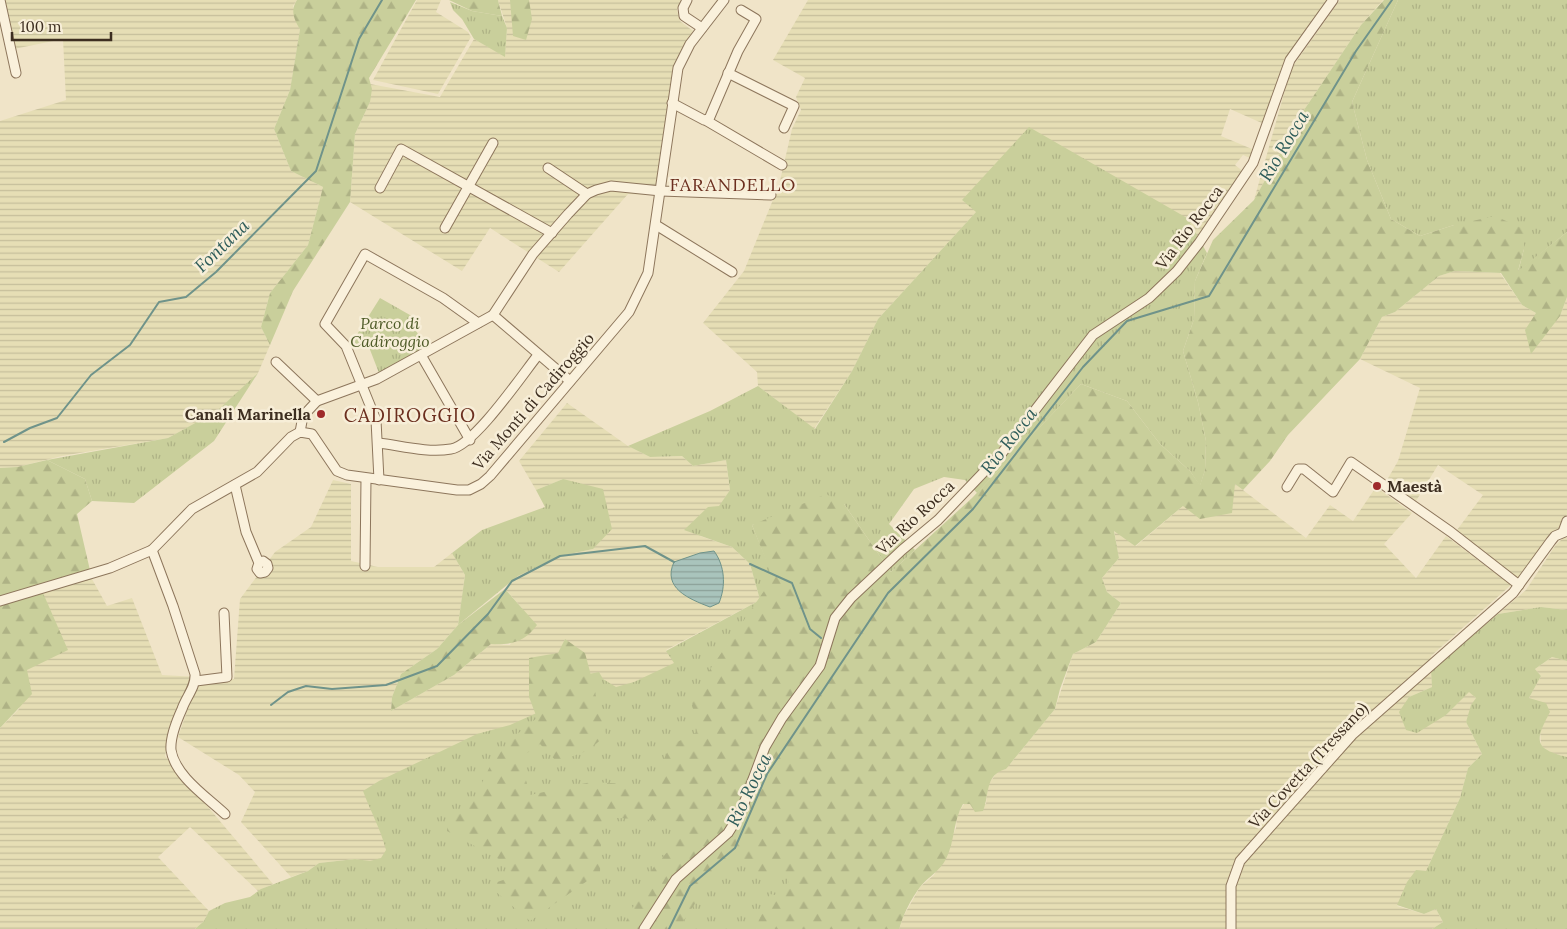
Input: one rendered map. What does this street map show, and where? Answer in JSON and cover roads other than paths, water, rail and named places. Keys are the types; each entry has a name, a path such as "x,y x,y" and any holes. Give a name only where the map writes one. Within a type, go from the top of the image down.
{"street":[{"path":"0,0 16,73"},
{"path":"687,0 683,8 684,16 702,28"},
{"name":"Via Monti di Cadiroggio","path":"300,432 312,434 337,471 366,479 457,490 469,490 481,484 511,452 629,312 638,297 648,273 678,68 690,44 724,0"},
{"name":"Via Rio Rocca","path":"644,929 676,879 728,833 740,814 765,748 782,718 820,666 835,618 851,598 902,550 938,520 1002,453 1093,335 1149,298 1177,271 1199,244 1254,163 1290,60 1333,0"},
{"path":"708,121 728,73 756,19 741,10"},
{"path":"728,73 794,106 784,128"},
{"path":"672,103 708,121 782,165"},
{"path":"446,228 493,142"},
{"path":"380,188 402,149 552,233"},
{"path":"548,168 587,194"},
{"path":"0,601 110,568 152,550 192,509 235,485 265,465 291,437 300,432 299,423 303,416 318,401 362,385 421,355 492,315 530,260 587,194 602,187 611,186 661,191 771,195"},
{"path":"656,226 732,272"},
{"path":"379,480 379,443 376,420 346,346 325,324 365,254 443,298 478,324"},
{"path":"492,315 570,381"},
{"path":"421,355 470,440"},
{"path":"379,443 446,450 453,449 470,440 538,355"},
{"path":"276,362 318,401"},
{"path":"1287,487 1298,469 1304,469 1333,492 1351,462 1451,532 1519,585"},
{"path":"365,566 366,479"},
{"path":"235,485 246,532 259,563"},
{"path":"1565,532 1567,521"},
{"name":"Via Covetta (Tressano)","path":"1231,929 1231,886 1240,861 1353,734 1519,585 1551,541 1565,532"},
{"path":"152,550 174,606 196,681 182,708 171,748 176,766 225,814"},
{"path":"196,681 227,677 224,613"}],"water":[{"path":"714,551 722,570 723,590 719,603 710,607 686,596 680,591 675,586 671,571 674,562 700,553"}],"waterway":[{"name":"Fontana","path":"4,442 30,428 57,418 91,375 130,345 159,302 186,297 216,272 316,171 359,39 382,0"},
{"name":"Rio Rocca","path":"669,929 690,886 735,848 767,774 888,593 973,509 1083,367 1127,321 1209,296 1356,51 1392,0"},
{"path":"271,705 288,692 306,686 332,689 386,685 437,666 488,614 512,581 560,556 645,546 674,562"},
{"path":"750,564 792,583 810,629 821,638"}],"place":[{"name":"Canali Marinella","path":"321,414"},
{"name":"Maestà","path":"1377,486"}],"district":[{"name":"FARANDELLO","path":"733,185"},
{"name":"CADIROGGIO","path":"410,415"}],"park label":[{"name":"Parco di Cadiroggio","path":"390,332"}]}
